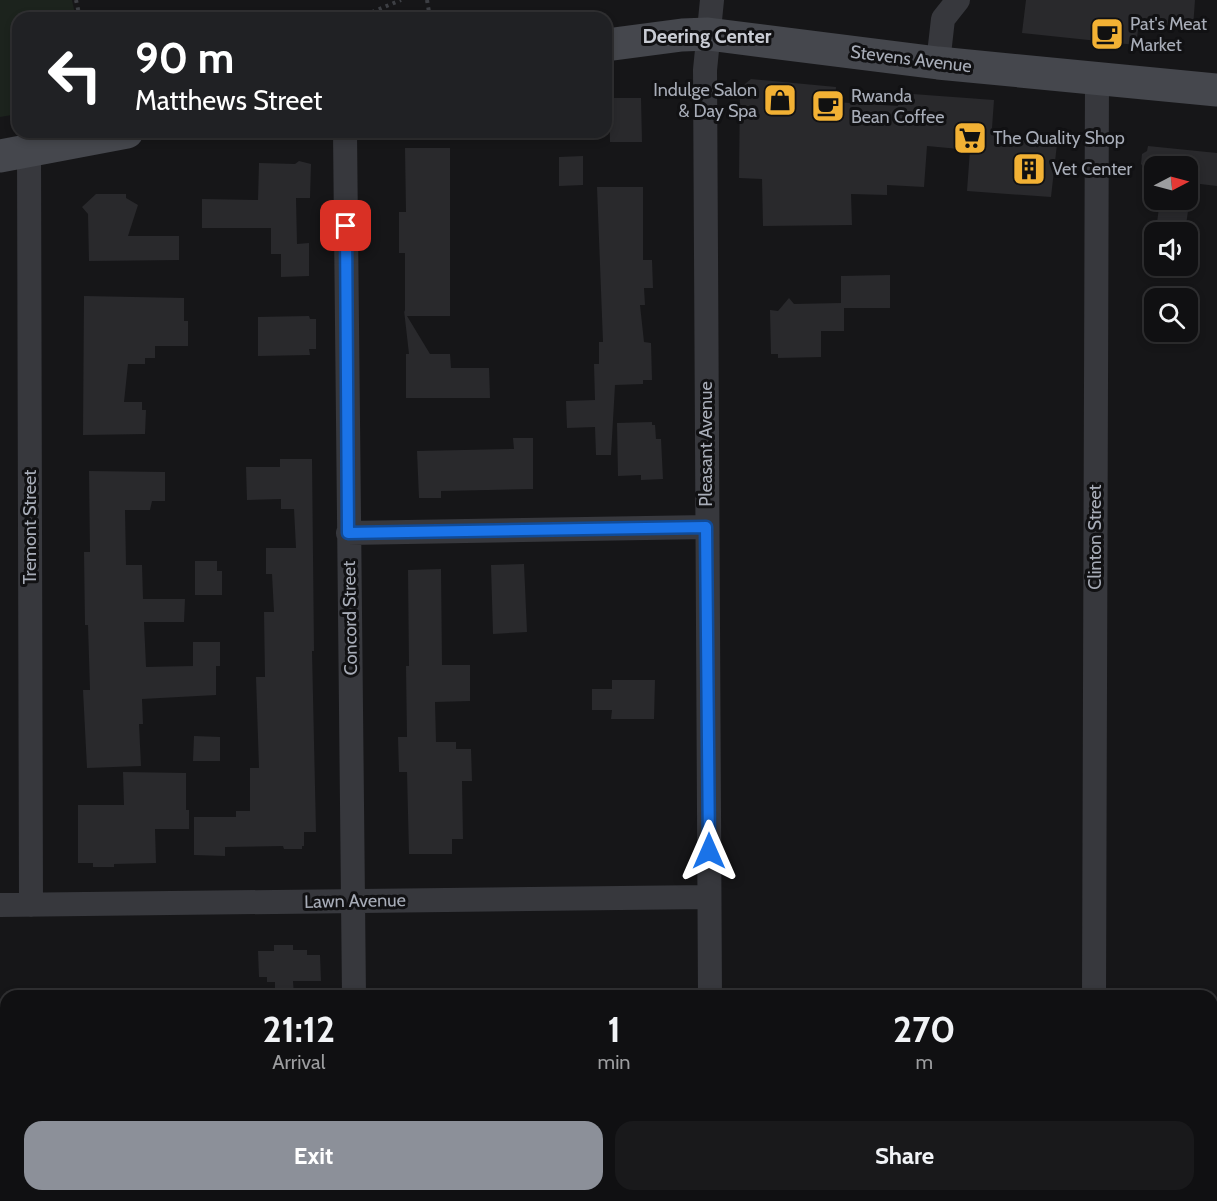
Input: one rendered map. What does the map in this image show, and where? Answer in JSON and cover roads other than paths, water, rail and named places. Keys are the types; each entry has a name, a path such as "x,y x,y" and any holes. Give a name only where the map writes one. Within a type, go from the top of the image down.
{"main road":[{"name":"Stevens Avenue","path":"612,44 708,34 938,63 1217,90"},
{"path":"14,153 95,138"}],"street":[{"name":"Pleasant Avenue","path":"710,990 705,70 712,0"},
{"path":"938,63 943,19 958,0"},
{"name":"Clinton Street","path":"1094,990 1097,79"},
{"name":"Concord Street","path":"345,138 354,990"},
{"name":"Tremont Street","path":"14,153 31,904"},
{"path":"348,533 706,527"},
{"name":"Lawn Avenue","path":"0,905 709,897"}],"place":[{"name":"Pat's Meat Market","path":"1107,34"},
{"name":"Indulge Salon & Day Spa","path":"780,100"},
{"name":"Rwanda Bean Coffee","path":"828,106"},
{"name":"The Quality Shop","path":"970,138"},
{"name":"Vet Center","path":"1029,169"}],"district":[{"name":"Deering Center","path":"707,36"}]}
